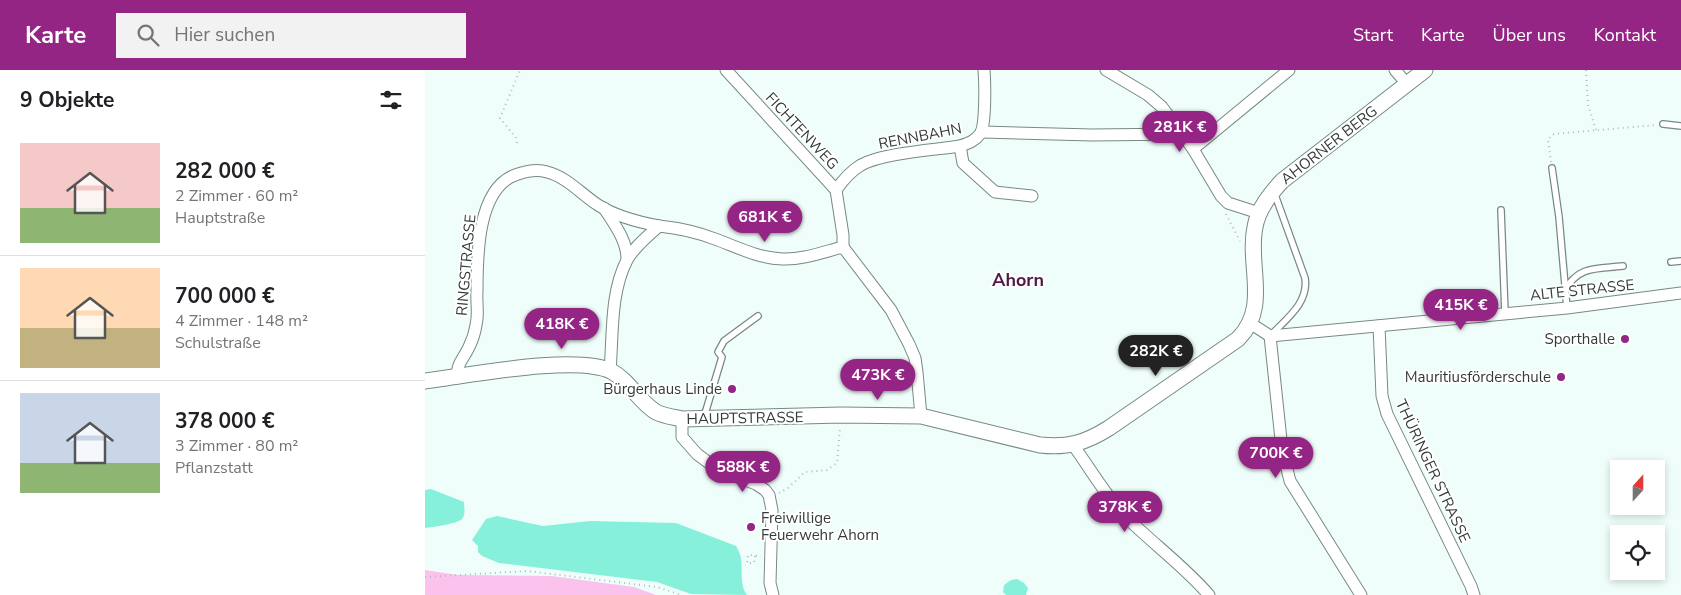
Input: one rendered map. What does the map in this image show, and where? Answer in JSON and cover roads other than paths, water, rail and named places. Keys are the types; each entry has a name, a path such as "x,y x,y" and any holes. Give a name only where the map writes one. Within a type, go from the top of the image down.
{"street":[{"name":"FICHTENWEG","path":"726,70 837,190"},
{"name":"RENNBAHN","path":"837,190 855,170 878,159 961,146 974,141 982,132 985,86 984,70"},
{"path":"1106,70 1148,95 1162,107 1183,134 1221,196 1228,203 1259,213"},
{"path":"1193,149 1289,70"},
{"path":"1395,70 1407,84"},
{"name":"AHORNER BERG","path":"1250,323 1255,311 1256,296 1253,247 1255,229 1259,213 1273,190 1425,70"},
{"path":"982,132 1093,135 1183,134"},
{"path":"961,146 963,163 995,192 1032,196"},
{"name":"RINGSTRASSE","path":"457,378 457,368 470,347 476,326 478,264 484,213 500,183 511,176 525,172 549,172 573,184 604,208 643,223 677,228 713,238 758,256 793,259 843,247"},
{"path":"837,190 843,247 887,304 915,358 921,416"},
{"name":"RINGSTRASSE","path":"604,208 627,250 627,259"},
{"path":"610,371 616,299 627,259 642,241 659,226"},
{"name":"ALTE STRASSE","path":"1271,336 1567,308 1681,294"},
{"path":"1250,323 1271,336 1282,449 1286,468 1297,493 1361,595"},
{"name":"HAUPTSTRASSE","path":"425,381 511,370 584,365 610,371 624,380 647,405 657,412 682,419 841,415 921,416 1040,445 1059,447 1073,445 1093,438 1237,339 1250,323"},
{"name":"THÜRINGER STRASSE","path":"1379,326 1382,396 1387,414 1468,579 1474,595"},
{"path":"682,419 682,437 697,454 709,463 756,484 765,490 771,498 773,510 770,583 773,595"},
{"path":"1073,445 1125,516 1172,558 1209,595"}],"lane":[{"path":"1663,124 1681,126"},
{"path":"1552,168 1559,217 1567,308"},
{"path":"1271,336 1299,304 1307,286 1273,190"},
{"path":"1501,210 1505,313"},
{"path":"1671,262 1681,261"},
{"path":"1565,290 1570,280 1586,270 1623,266"},
{"path":"703,418 722,356 718,352 724,341 758,316"}],"place":[{"name":"Sporthalle","path":"1625,339"},
{"name":"Mauritiusförderschule","path":"1561,377"},
{"name":"Bürgerhaus Linde","path":"732,389"},
{"name":"Freiwillige Feuerwehr Ahorn","path":"751,527"}],"district":[{"name":"Ahorn","path":"1018,280"}]}
